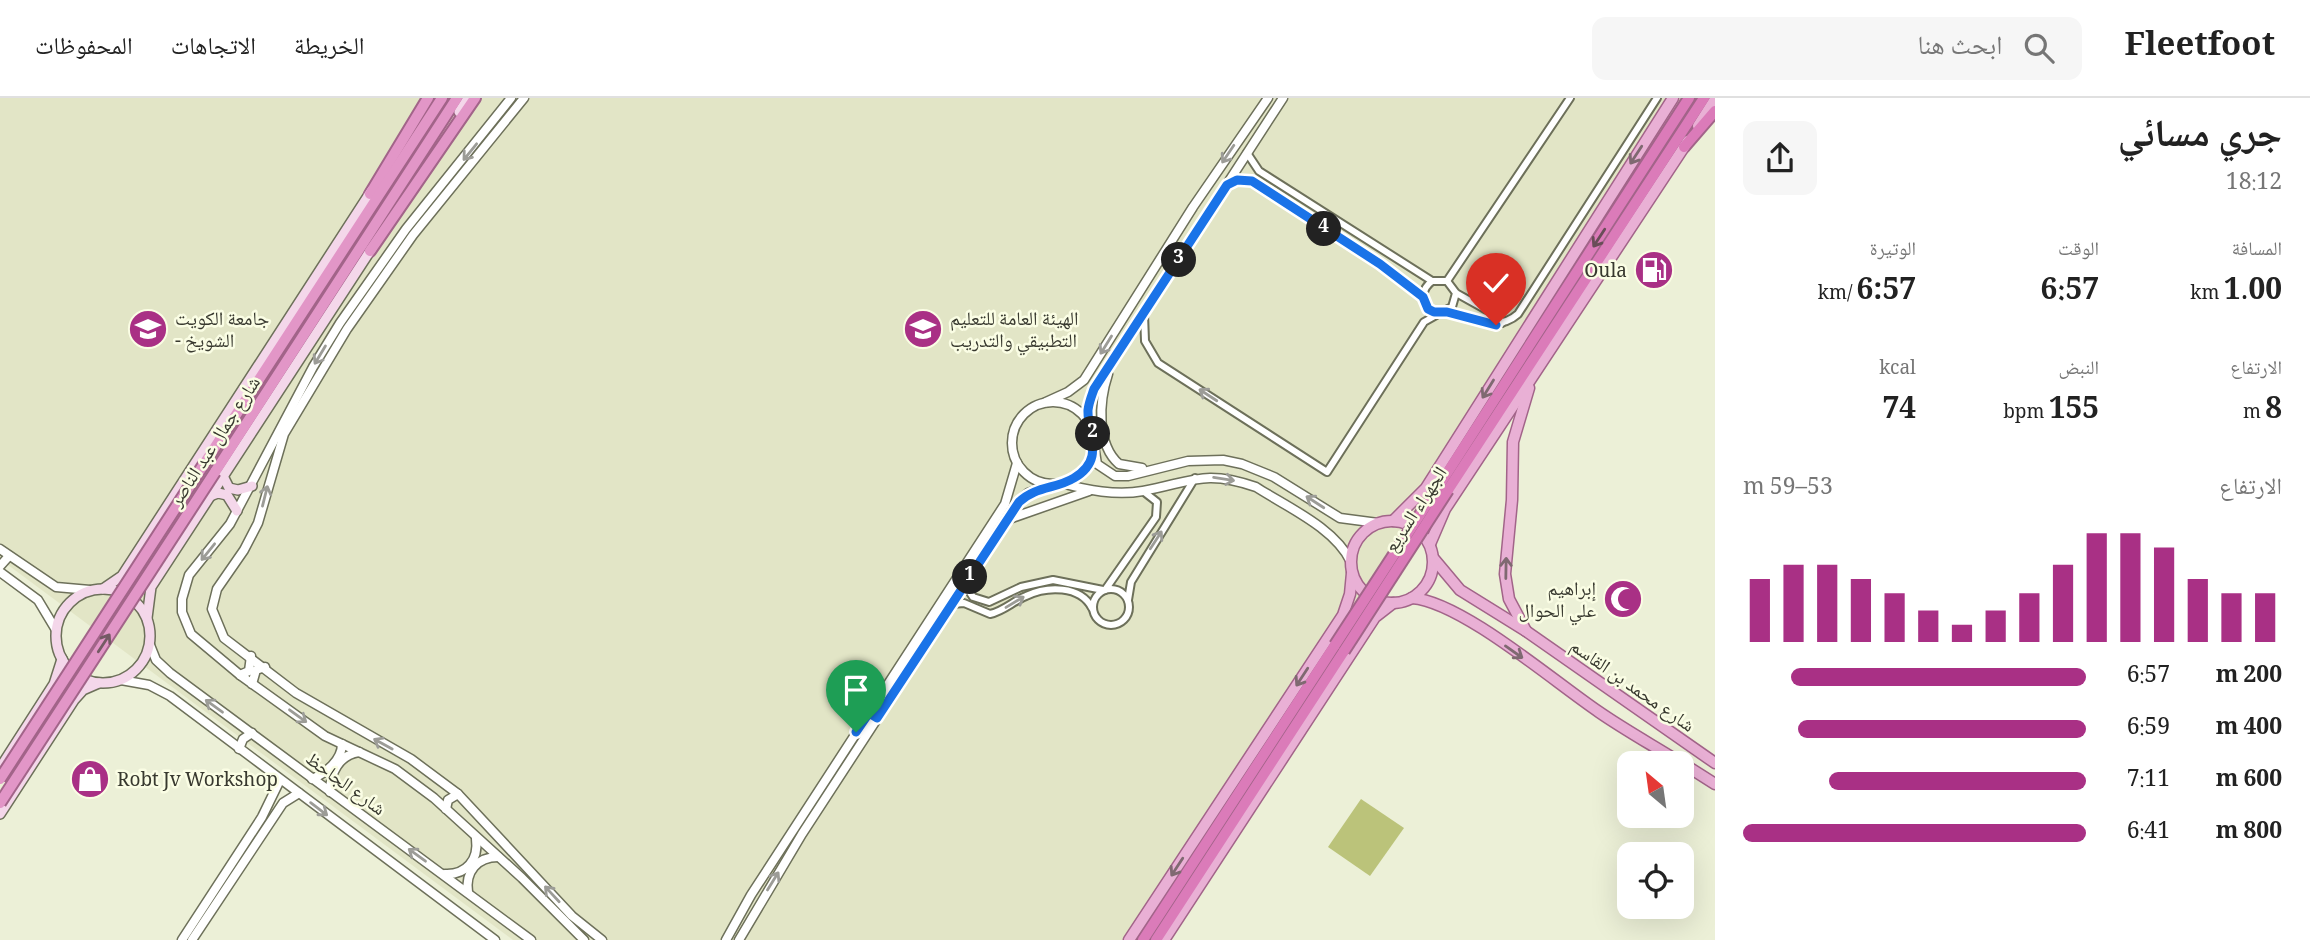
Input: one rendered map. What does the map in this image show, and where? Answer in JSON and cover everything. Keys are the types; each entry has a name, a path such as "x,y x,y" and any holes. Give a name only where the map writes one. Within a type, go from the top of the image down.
{"highway":[{"path":"370,194 430,98"},
{"name":"شارع جمال عبد الناصر","path":"0,779 442,98"},
{"name":"شارع جمال عبد الناصر","path":"0,803 457,98"},
{"path":"370,251 475,98"},
{"name":"الجهراء السريع","path":"1143,940 1689,98"},
{"name":"الجهراء السريع","path":"1156,940 1704,98"},
{"path":"1684,147 1715,111"}],"main road":[{"path":"0,814 83,690 99,683 121,680 139,667 150,645 147,618 151,586 468,98"},
{"name":"الجهراء السريع","path":"1393,520 1426,488 1672,98"},
{"name":"الجهراء السريع","path":"1430,544 1445,509 1715,99"},
{"path":"103,589 122,576 370,194"},
{"path":"1526,631 1509,599 1505,574 1512,500 1513,442 1533,374"},
{"path":"223,476 229,488 238,490 252,486"},
{"path":"210,496 218,493 227,495 237,511"},
{"path":"1129,940 1343,615 1350,594 1352,568 1356,541 1378,523 1393,520 1415,527 1430,544 1434,559 1429,582 1412,598 1393,603 1378,601 1364,593 1352,568"},
{"name":"شارع محمد بن القاسم","path":"1434,559 1453,585 1526,631 1715,763"},
{"path":"0,768 54,684 62,659 56,630 69,603 90,590 103,589 130,596 147,618"},
{"path":"1468,595 1458,596 1456,603 1468,620"},
{"name":"شارع محمد بن القاسم","path":"1412,598 1434,601 1468,620 1600,713 1662,751"},
{"path":"1164,940 1375,617 1393,603"},
{"path":"62,659 76,675 99,683"},
{"name":"شارع محمد بن القاسم","path":"1694,771 1715,784"}],"street":[{"path":"431,206 511,98"},
{"path":"524,98 417,223 340,323 313,367 230,524 189,575 182,599 185,622 191,634 252,684 325,736 395,769 434,798 584,940"},
{"path":"726,940 751,895 1005,504 1017,463 1012,441 1014,429 1028,410 1068,392 1084,380 1229,152 1268,98"},
{"path":"1168,465 1128,476 1115,476 1097,464 1090,401 1283,98"},
{"path":"1447,281 1570,98"},
{"path":"1227,185 1246,179 1267,191 1380,264 1424,300 1434,312 1493,325 1509,322 1518,314 1657,98"},
{"path":"1247,153 1259,171 1274,181 1433,281 1447,281"},
{"path":"1267,191 1274,181"},
{"path":"417,223 353,320 284,434 258,523 214,598 212,609 218,631 296,693 411,759 458,794 572,916 601,940"},
{"path":"1424,322 1427,285 1433,281"},
{"path":"1447,281 1456,293 1499,317 1502,323"},
{"path":"1145,312 1145,341 1158,363 1327,472 1424,322 1443,312 1456,300 1456,293"},
{"path":"1133,302 1145,312"},
{"path":"1110,368 1103,388 1105,444 1111,457 1119,464 1136,469 1223,460 1242,464 1274,477 1340,518 1378,523"},
{"path":"1046,402 1073,407 1091,427"},
{"path":"739,940 802,834 1006,520 1028,493 1058,483 1084,470 1094,445"},
{"path":"1017,463 1034,479 1091,491 1143,491 1195,478 1220,477 1264,492 1339,542 1352,568"},
{"path":"1264,492 1274,477"},
{"path":"952,604 964,603 990,614 1033,593 1059,590 1080,595 1102,623 1114,624 1125,618 1131,582 1195,478"},
{"path":"1006,520 1091,491"},
{"path":"1092,608 1095,598 1104,590 1156,517 1157,502 1143,491"},
{"path":"0,549 56,587 90,590"},
{"path":"0,566 9,556"},
{"path":"0,572 38,600 56,630"},
{"path":"953,585 963,588 973,597 989,602 1021,587 1052,580 1121,592 1128,600"},
{"name":"شارع الجاحظ","path":"150,645 165,669 531,940"},
{"path":"240,674 249,671 251,656"},
{"path":"252,684 256,670 265,667"},
{"name":"شارع الجاحظ","path":"121,680 163,691 495,940"},
{"path":"869,713 877,718"},
{"path":"239,749 243,739 252,733"},
{"path":"312,779 328,770 340,755 341,744"},
{"path":"330,792 332,774 344,757 359,752"},
{"path":"182,940 273,797 281,780"},
{"path":"434,798 442,797 448,786"},
{"path":"192,940 283,803 299,793"},
{"path":"446,809 447,800 458,794"},
{"path":"273,797 283,803"},
{"path":"445,874 460,872 468,867 476,854 476,839"},
{"path":"468,892 467,881 473,866 482,860 498,857"}],"shaded area":[{"name":"الهيئة العامة للتعليم التطبيقي والتدريب","path":"0,98 1703,98 1150,940 513,940 0,559"}],"green space":[{"path":"1361,799 1404,828 1370,876 1328,847"}],"place":[{"name":"Oula","path":"1654,270"},
{"name":"جامعة الكويت - الشويخ","path":"148,329"},
{"name":"الهيئة العامة للتعليم التطبيقي والتدريب","path":"923,329"},
{"name":"إبراهيم علي الحوال","path":"1623,599"},
{"name":"Robt Jv Workshop","path":"90,779"}],"route":[{"path":"856,732 869,713 877,718 1019,502 1028,493 1074,478 1084,470 1094,445 1088,411 1094,389 1227,185 1237,180 1252,181 1380,264 1423,297 1428,309 1496,325"}]}
